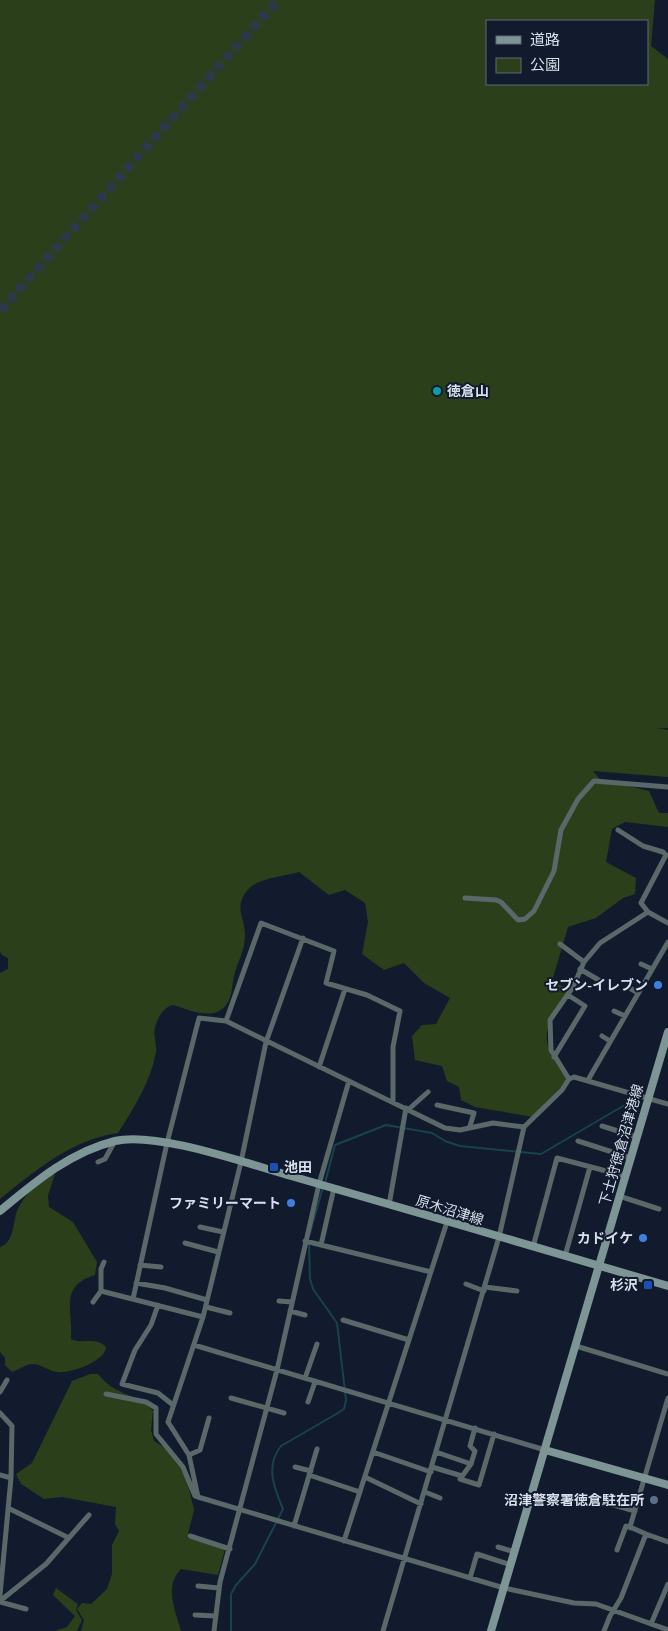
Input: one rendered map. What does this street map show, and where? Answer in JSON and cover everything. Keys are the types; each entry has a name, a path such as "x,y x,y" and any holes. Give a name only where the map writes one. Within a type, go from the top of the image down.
{"main road":[{"name":"下土狩徳倉沼津港線","path":"599,1266 668,1032"},
{"name":"原木沼津線","path":"0,1211 48,1170 115,1141 138,1138 167,1143 242,1162 668,1286"},
{"path":"492,1631 599,1266"},
{"path":"545,1450 668,1485"}],"street":[{"path":"465,898 496,900 501,902 518,920 525,919 534,911 554,871 561,830 578,799 594,782 668,786"},
{"path":"618,830 643,846 663,852 666,855 641,903 648,912 668,923"},
{"path":"569,1079 550,1050 550,1020 568,994 584,962 600,943 648,912"},
{"path":"226,1021 260,923 334,951 326,983 368,995 400,1011 392,1047 393,1102"},
{"path":"198,1497 190,1455 168,1425 206,1307 218,1252 242,1162 266,1042 303,938"},
{"path":"588,1080 668,942"},
{"path":"560,944 584,962"},
{"path":"641,964 652,969"},
{"path":"580,970 602,982"},
{"path":"628,987 638,993"},
{"path":"320,1067 345,989"},
{"path":"554,1057 585,1006 568,994"},
{"path":"614,1011 625,1016"},
{"path":"133,1299 167,1143 199,1018 226,1021 445,1128 460,1130 470,1126 493,1122 524,1127"},
{"path":"602,1036 610,1041"},
{"path":"383,1631 499,1238 524,1127 562,1090 569,1079 574,1077 668,1104"},
{"path":"214,1631 219,1588 268,1407 305,1241 325,1186 349,1081"},
{"path":"388,1205 408,1109 428,1092"},
{"path":"437,1105 474,1113 470,1126"},
{"path":"602,1126 637,1137"},
{"path":"98,1162 105,1159 115,1141"},
{"path":"578,1141 631,1158"},
{"path":"533,1247 557,1158 625,1176"},
{"path":"565,1256 590,1167"},
{"path":"321,1245 325,1186"},
{"path":"620,1196 659,1209"},
{"path":"344,1541 447,1222"},
{"path":"200,1227 223,1232"},
{"path":"305,1241 431,1272"},
{"path":"185,1243 218,1252"},
{"path":"93,1302 101,1291 101,1269 104,1262"},
{"path":"140,1265 161,1267"},
{"path":"136,1283 165,1288 207,1300"},
{"path":"466,1284 484,1289 517,1291"},
{"path":"101,1291 203,1317"},
{"path":"279,1301 292,1302"},
{"path":"158,1305 151,1325 135,1350 122,1384 158,1393 173,1405"},
{"path":"206,1307 230,1313"},
{"path":"290,1311 305,1315"},
{"path":"343,1320 409,1340"},
{"path":"305,1378 317,1344"},
{"path":"194,1345 545,1450"},
{"path":"576,1346 668,1374"},
{"path":"0,1392 7,1380"},
{"path":"308,1402 315,1382"},
{"path":"106,1394 146,1402 156,1408 158,1413 156,1434 183,1467 195,1496 504,1588 574,1603 596,1604 613,1612 668,1630"},
{"path":"231,1398 284,1413"},
{"path":"631,1528 668,1398"},
{"path":"0,1413 12,1426 11,1478 0,1595"},
{"path":"190,1455 200,1450 208,1418"},
{"path":"475,1428 470,1446 475,1451 471,1464 460,1479 479,1485 494,1434"},
{"path":"294,1526 317,1449"},
{"path":"373,1452 462,1476"},
{"path":"436,1452 471,1464"},
{"path":"295,1467 360,1492"},
{"path":"0,1475 11,1478"},
{"path":"365,1477 421,1504"},
{"path":"425,1492 440,1498"},
{"path":"602,1502 635,1511"},
{"path":"8,1508 69,1538"},
{"path":"0,1602 46,1564 89,1515"},
{"path":"617,1550 626,1526 668,1542"},
{"path":"604,1631 621,1598 646,1534"},
{"path":"190,1536 230,1549"},
{"path":"498,1547 515,1552"},
{"path":"470,1578 477,1554 511,1564"},
{"path":"651,1624 668,1584"},
{"path":"198,1586 219,1588"},
{"path":"0,1602 26,1609"},
{"path":"195,1615 216,1616"}],"green space":[{"path":"0,0 655,0 651,46 668,59 668,728 658,728 668,730 668,777 593,771 600,779 649,791 659,813 668,813 668,827 625,822 612,829 606,862 636,878 635,894 623,898 596,918 568,927 552,981 571,990 549,1025 547,1044 551,1054 569,1079 533,1117 475,1107 461,1100 459,1087 447,1081 442,1066 415,1060 412,1036 422,1025 436,1024 450,998 424,983 404,963 384,970 362,954 368,922 365,903 345,890 329,895 299,872 263,880 246,892 240,909 245,929 244,945 234,976 230,998 223,1008 217,1012 202,1013 173,1005 166,1008 161,1014 154,1034 156,1052 154,1063 136,1104 118,1133 101,1136 70,1149 41,1167 0,1199 0,973 8,969 8,958 2,955 0,951"},
{"path":"55,1174 48,1195 49,1207 73,1222 97,1262 95,1275 84,1280 72,1292 70,1300 71,1339 75,1341 98,1342 106,1347 100,1357 94,1362 78,1369 57,1372 31,1364 12,1372 5,1365 5,1358 0,1352 0,1247 11,1236 16,1214 24,1198 38,1183"},
{"path":"90,1374 98,1374 112,1387 139,1400 153,1411 151,1430 154,1441 171,1452 186,1476 194,1510 187,1538 225,1549 218,1575 181,1569 176,1576 173,1583 172,1598 181,1631 81,1631 84,1620 77,1609 82,1603 91,1604 107,1589 112,1574 112,1545 119,1531 115,1524 116,1507 62,1497 44,1499 21,1484 16,1474 32,1463 72,1381"},
{"path":"56,1588 78,1604 76,1610 82,1620 77,1631 55,1631 67,1627 75,1616 53,1595"}],"waterway":[{"path":"325,1183 335,1145 386,1125 432,1133 445,1141 460,1146 541,1154 635,1099"},
{"path":"310,1233 323,1187"},
{"path":"231,1631 231,1594 236,1585 255,1564 283,1509 274,1485 272,1469 276,1454 281,1446 344,1409 346,1400 337,1323 313,1289 310,1279 309,1243"}],"tunnel":[{"path":"0,311 278,0"}],"place":[{"name":"徳倉山","path":"437,391"},
{"name":"セブン-イレブン","path":"658,985"},
{"name":"池田","path":"274,1167"},
{"name":"ファミリーマート","path":"291,1203"},
{"name":"カドイケ","path":"643,1238"},
{"name":"杉沢","path":"648,1285"},
{"name":"沼津警察署徳倉駐在所","path":"654,1500"}]}
